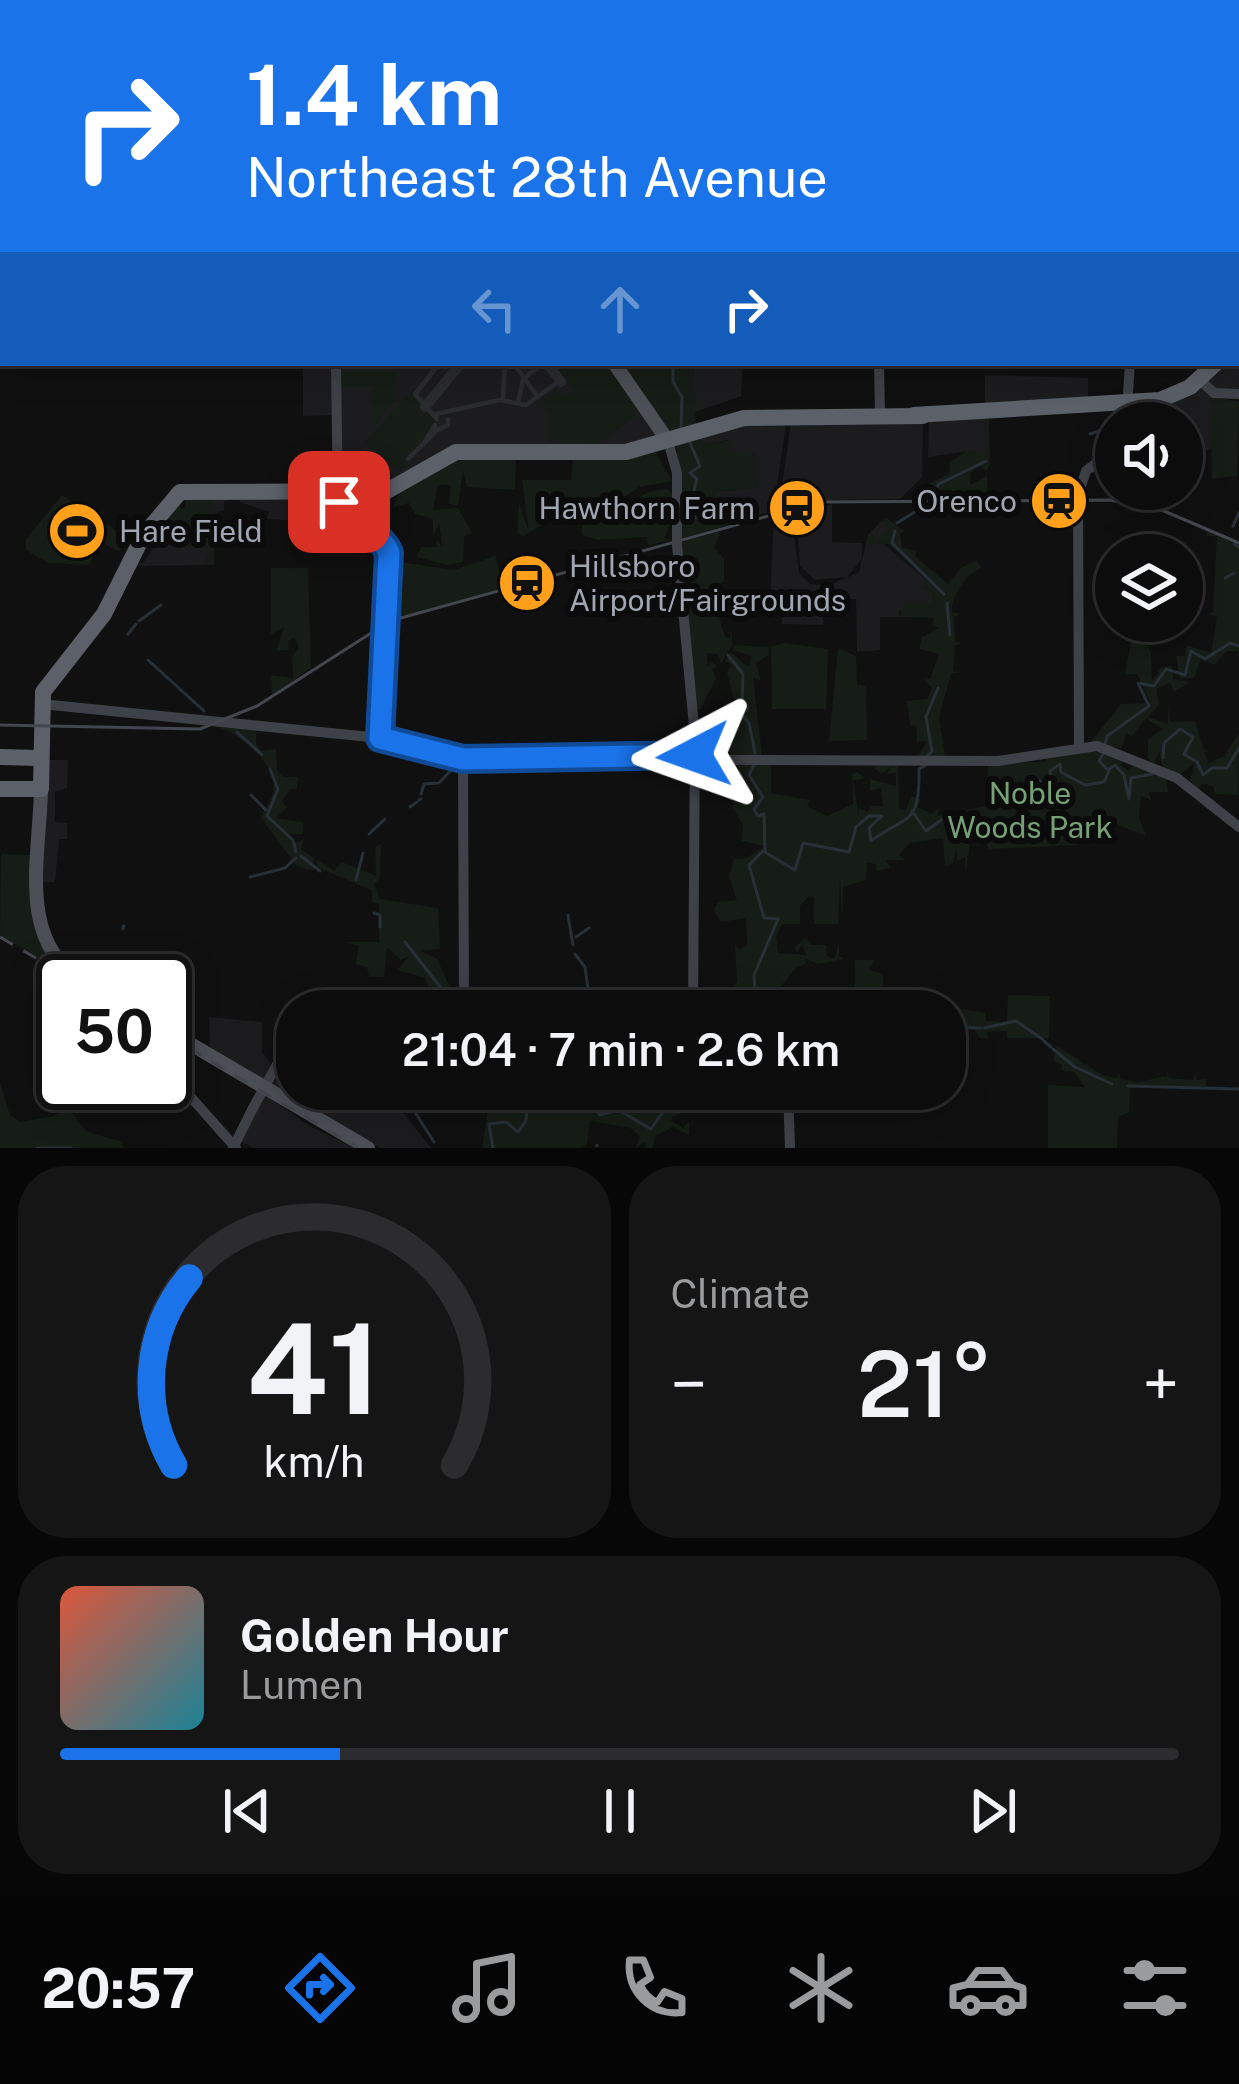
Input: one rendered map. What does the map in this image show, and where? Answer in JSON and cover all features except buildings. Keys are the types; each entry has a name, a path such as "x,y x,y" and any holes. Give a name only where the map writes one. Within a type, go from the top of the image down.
{"highway":[{"path":"1148,402 1205,372"},
{"path":"0,789 36,791 38,700 104,614 164,509 189,490 338,486 384,490 456,452 618,453 737,419 1095,408"},
{"path":"0,757 38,756"}],"main road":[{"path":"336,366 340,514 380,538 389,555 380,738"},
{"path":"618,366 669,440 677,474 678,566 689,636 694,756 693,990"},
{"path":"879,366 881,416"},
{"path":"1123,402 1129,366"},
{"path":"1205,372 1212,393 1239,394"},
{"path":"1079,748 1078,495 1095,463"},
{"path":"38,700 380,738 463,759 1001,760 1106,748 1158,769 1239,827"},
{"path":"463,759 464,990"},
{"path":"36,791 38,919 51,954"},
{"path":"192,1048 262,1097 368,1148"},
{"path":"192,1099 234,1148 276,1064"},
{"path":"789,1110 790,1148"}],"shaded area":[{"path":"303,366 335,366 335,415 303,416"},
{"path":"338,366 614,366 663,437 640,447 457,450 411,479 344,487 338,387 372,387 373,426 396,372 338,371"},
{"path":"693,366 743,366 741,396 695,412"},
{"path":"1213,366 1239,366 1239,393 1211,397 1211,450 1203,450 1203,402 1170,402"},
{"path":"985,375 1088,378 1088,402 985,409"},
{"path":"986,417 985,455 969,451 928,457 929,421"},
{"path":"923,420 922,477 900,499 823,500 788,509 782,486 791,423"},
{"path":"732,423 786,423 777,485 782,510 718,522 715,491 736,490 756,453 729,453 728,440 704,445 697,435"},
{"path":"186,493 236,499 224,501 224,510 213,514 214,565 133,566 144,562 171,520 164,513 180,496 180,509 186,508"},
{"path":"240,494 332,494 339,516 373,543 348,540 340,552 302,521 267,519 269,512 240,502"},
{"path":"832,504 832,542 862,543 862,559 847,577 815,580 800,566 798,534 789,514"},
{"path":"784,515 793,531 799,573 810,584 824,585 823,625 782,624 782,600 770,599 774,518"},
{"path":"882,520 889,528 880,541 926,580 921,587 932,592 932,603 899,611 899,617 880,617 880,650 857,652 856,599 828,599 828,586 859,572 868,535"},
{"path":"43,760 68,760 67,788 55,792 55,822 67,823 67,839 59,839 55,882 42,882"},
{"path":"209,1017 262,1022 262,1052 272,1065 264,1081 210,1053"},
{"path":"265,1095 276,1103 276,1110 287,1110 354,1148 253,1148 239,1140"},
{"path":"312,1110 401,1110 431,1148 380,1148"}],"green space":[{"path":"557,366 609,366 635,400 637,415 605,440 604,435 600,444 549,442 550,411 537,406 556,387 565,396 573,390"},
{"path":"622,366 693,366 696,425 672,436"},
{"path":"338,371 396,371 395,400 372,428 372,387 338,387"},
{"path":"412,390 421,406 417,413 421,417 428,410 435,421 403,474 365,442"},
{"path":"1210,396 1239,402 1237,476 1212,479"},
{"path":"989,416 990,465 986,471 980,466 970,473 970,485 987,476 988,500 921,500 926,495 920,488 949,474 950,462 968,450 985,454 984,420"},
{"path":"697,435 704,445 729,440 729,452 756,453 759,488 716,491 718,521 735,519 736,514 743,520 764,515 679,539 677,445"},
{"path":"655,451 672,481 639,487 595,517 552,520 523,536 517,532 519,503 529,532 522,480 571,480 573,458"},
{"path":"516,456 515,490 467,487 463,470 458,506 449,504 451,485 438,485 433,510 458,508 472,533 464,537 463,562 447,565 417,557 421,547 437,547 437,541 442,546 439,523 433,537 433,519 415,514 409,503 392,508 412,478 442,463"},
{"path":"668,489 674,507 664,538 673,540 648,545 647,537 598,540 582,535 582,525 605,518 645,494"},
{"path":"186,493 213,493 214,565 203,564 209,552 196,541 191,549 186,545 191,537 178,528 174,536 174,521 165,511 180,496 180,508 185,509"},
{"name":"Hare Field","path":"62,495 127,537 119,552 101,542 89,565 48,563 26,550 26,539"},
{"path":"887,518 905,532 900,533 902,548 917,551 915,556 948,584 962,567 977,561 981,568 965,581 952,606 952,612 960,614 954,617 955,642 961,643 955,646 953,671 961,673 951,673 939,718 945,756 918,756 927,741 917,742 916,726 910,725 907,701 927,699 932,688 923,677 930,679 939,654 919,649 922,637 939,628 932,625 934,618 899,617 905,603 931,603 933,596 921,586 925,579 889,544 866,543 872,531 876,542 889,528 882,520"},
{"path":"1206,530 1239,546 1239,658 1238,651 1227,651 1214,665 1201,659 1194,678 1180,678 1176,656 1185,656 1186,645 1211,653 1217,617 1208,614 1213,612 1217,536 1207,536"},
{"path":"721,531 714,547 724,559 724,582 716,588 725,591 724,606 717,610 725,637 730,638 732,631 732,646 721,664 718,654 707,653 708,667 711,662 717,666 712,669 716,678 701,709 695,709 679,543"},
{"path":"495,556 504,588 389,620 393,561 454,570"},
{"path":"271,568 308,568 311,668 272,695 271,675 293,678 292,657 299,647 294,638 288,641 289,650 276,651 284,628 271,634"},
{"path":"1131,642 1145,642 1151,652 1152,682 1161,668 1172,665 1173,679 1190,682 1174,692 1170,683 1156,689 1159,705 1148,717 1168,724 1169,697 1170,722 1195,721 1204,750 1210,751 1204,752 1209,763 1224,756 1239,733 1238,795 1215,794 1213,786 1202,784 1198,789 1190,780 1195,762 1179,776 1163,767 1159,752 1154,764 1148,759 1148,740 1162,729 1146,718 1132,736 1127,734 1121,748 1090,743 1121,704 1151,703 1137,674 1125,674"},
{"path":"784,643 828,649 826,714 825,709 772,709 771,647"},
{"path":"735,645 769,647 769,655 756,663 761,681 753,677 762,756 727,755 727,718 737,714 727,672 732,665 725,661 730,652 749,667 751,656 732,650"},
{"path":"838,648 856,656 857,685 866,686 867,740 829,741"},
{"path":"222,725 256,728 256,744 262,751 276,749 277,770 284,777 298,777 297,789 290,789 282,802 287,807 276,818 303,822 303,834 286,834 294,844 304,839 301,849 314,858 314,871 297,866 261,818 273,793 271,773 257,753"},
{"name":"Noble Woods Park","path":"1087,750 1124,758 1122,765 1128,770 1136,763 1166,776 1168,792 1149,792 1151,800 1141,796 1139,818 1146,836 1108,821 1080,831 1079,845 989,849 983,836 971,833 966,872 965,857 957,861 957,846 953,863 945,866 943,838 910,843 899,855 906,860 886,860 890,868 877,871 876,864 867,863 866,880 843,887 842,918 840,878 838,924 814,924 814,897 809,896 800,906 800,924 782,924 776,936 778,953 806,955 802,945 797,952 794,948 805,938 811,945 826,945 827,956 834,959 839,943 839,956 845,959 818,964 804,958 806,964 797,967 778,990 733,990 735,945 740,950 747,943 746,918 721,922 714,910 717,902 737,900 729,877 734,859 747,858 764,846 742,841 743,825 732,807 737,794 720,793 720,763 771,765 771,793 810,800 807,806 827,816 853,804 852,774 857,772 865,778 853,781 859,818 859,808 868,812 871,806 883,806 881,788 870,791 870,779 896,786 896,773 887,774 892,766 882,774 873,767 898,763 899,808 906,810 911,796 920,799 922,793 918,807 932,814 938,808 938,816 987,806 988,763 1046,762 1047,757"},
{"path":"381,844 380,878 374,884 380,899 438,908 440,949 421,951 437,959 451,990 429,990 425,978 397,970 408,957 401,960 387,947 384,977 369,977 367,967 356,964 359,946 347,942 379,942 379,904 373,902 371,890 317,867 317,859 334,871 342,862 376,876 375,847"},
{"path":"1,854 32,855 35,926 45,954 36,956 0,935"},
{"path":"855,960 875,960 869,970 883,974 883,990 855,990"},
{"path":"1008,995 1050,996 1049,1038 1007,1038 1007,1031 987,1032 988,1038 980,1038 974,1029 966,1030 966,1009 985,1013 986,1021 1007,1022"},
{"path":"1057,1046 1104,1076 1118,1078 1119,1072 1120,1079 1138,1082 1167,1076 1167,1070 1169,1078 1193,1080 1195,1073 1197,1080 1206,1079 1206,1086 1130,1086 1129,1112 1118,1117 1117,1148 1048,1148 1048,1085 1085,1087 1074,1072 1062,1071 1062,1064 1053,1061"},
{"path":"0,1083 10,1115 20,1122 69,1110 87,1132 120,1141 123,1148 0,1148"},
{"path":"694,1110 673,1116 671,1121 683,1128 689,1121 689,1135 673,1127 656,1136 652,1148 646,1148 645,1141 636,1148 640,1136 630,1128 590,1121 587,1144 580,1148 482,1148 488,1111"}],"waterway":[{"path":"673,366 673,382 682,397 681,428"},
{"path":"1090,434 1095,432"},
{"path":"690,443 700,466 690,473 697,479 691,503 696,518"},
{"path":"897,523 918,510 939,484 986,461"},
{"path":"1233,526 1239,513"},
{"path":"895,531 892,543 944,594"},
{"path":"1234,544 1239,547"},
{"path":"1225,578 1234,573"},
{"path":"947,603 950,635"},
{"path":"139,621 161,605"},
{"path":"128,634 136,624"},
{"path":"1105,745 1107,736 1149,706 1138,683 1154,686 1166,669 1185,675 1191,651 1205,659 1230,643 1239,646"},
{"path":"728,655 743,674 742,706 748,708 742,715 749,723 755,753"},
{"path":"148,660 204,711"},
{"path":"927,756 932,751 926,717 938,688"},
{"path":"1163,758 1164,743 1180,729 1193,737 1184,754 1197,762 1203,775 1212,768 1227,768 1239,748"},
{"path":"237,732 262,755"},
{"path":"1103,754 1099,761 1108,770"},
{"path":"421,794 424,784 439,783 458,763"},
{"path":"1001,797 1026,797 1036,777 1047,788 1052,783 1050,771 1060,764 1061,772 1085,785 1104,782 1109,771"},
{"path":"754,765 749,775 763,797 754,809 758,816 764,814 765,850"},
{"path":"763,851 795,870 803,843 849,852 856,827 869,816 882,816 869,828 871,841 914,810 919,769 926,765"},
{"path":"1109,769 1115,765 1124,775 1129,799 1131,778 1152,774"},
{"path":"270,769 278,789 267,816 293,840 296,852"},
{"path":"251,795 266,810"},
{"path":"410,807 417,802"},
{"path":"912,811 926,831 944,818 954,832 959,812 993,828"},
{"path":"369,834 385,819"},
{"path":"755,990 754,975 778,919 764,918 749,865 763,851"},
{"path":"356,880 363,853"},
{"path":"301,856 320,871"},
{"path":"250,877 285,868 296,858"},
{"path":"374,913 380,915 380,927"},
{"path":"568,915 573,945"},
{"path":"123,926 124,926 123,929 123,926"},
{"path":"576,937 589,928"},
{"path":"405,942 443,990"},
{"path":"575,954 585,967 588,990"},
{"path":"984,1028 1016,1021 1042,1039"},
{"path":"966,1028 981,1028"},
{"path":"1044,1041 1051,1047"},
{"path":"1053,1049 1075,1067 1112,1084"},
{"path":"1128,1086 1239,1089"},
{"path":"414,1110 434,1142"},
{"path":"493,1148 489,1124 506,1122 518,1132 527,1110"},
{"path":"596,1110 600,1115 618,1110"},
{"path":"618,1110 651,1129 664,1110"},
{"path":"37,1148 71,1148"}],"taxiway":[{"path":"437,419 415,394 438,366"},
{"path":"503,399 505,366"},
{"path":"515,366 538,397"},
{"path":"518,403 523,379 539,366"},
{"path":"544,392 560,381"},
{"path":"436,414 500,400 526,405 543,393"},
{"path":"435,431 448,425 448,419"},
{"path":"424,443 435,425"},
{"path":"408,459 434,433 435,426"}],"runway":[{"path":"425,407 459,366"},
{"path":"549,366 561,382"}],"tram line":[{"path":"0,725 200,729 257,706 390,621 819,502 1110,500 1164,511 1239,543"}],"railway":[{"path":"0,937 36,958"},
{"path":"192,1050 358,1148"}],"place":[{"name":"Orenco","path":"1059,501"},
{"name":"Hawthorn Farm","path":"797,508"},
{"name":"Hare Field","path":"77,531"},
{"name":"Hillsboro Airport/Fairgrounds","path":"527,583"}],"route":[{"path":"339,502 346,515 383,540 389,553 380,738 463,759 694,759 694,755"}]}
